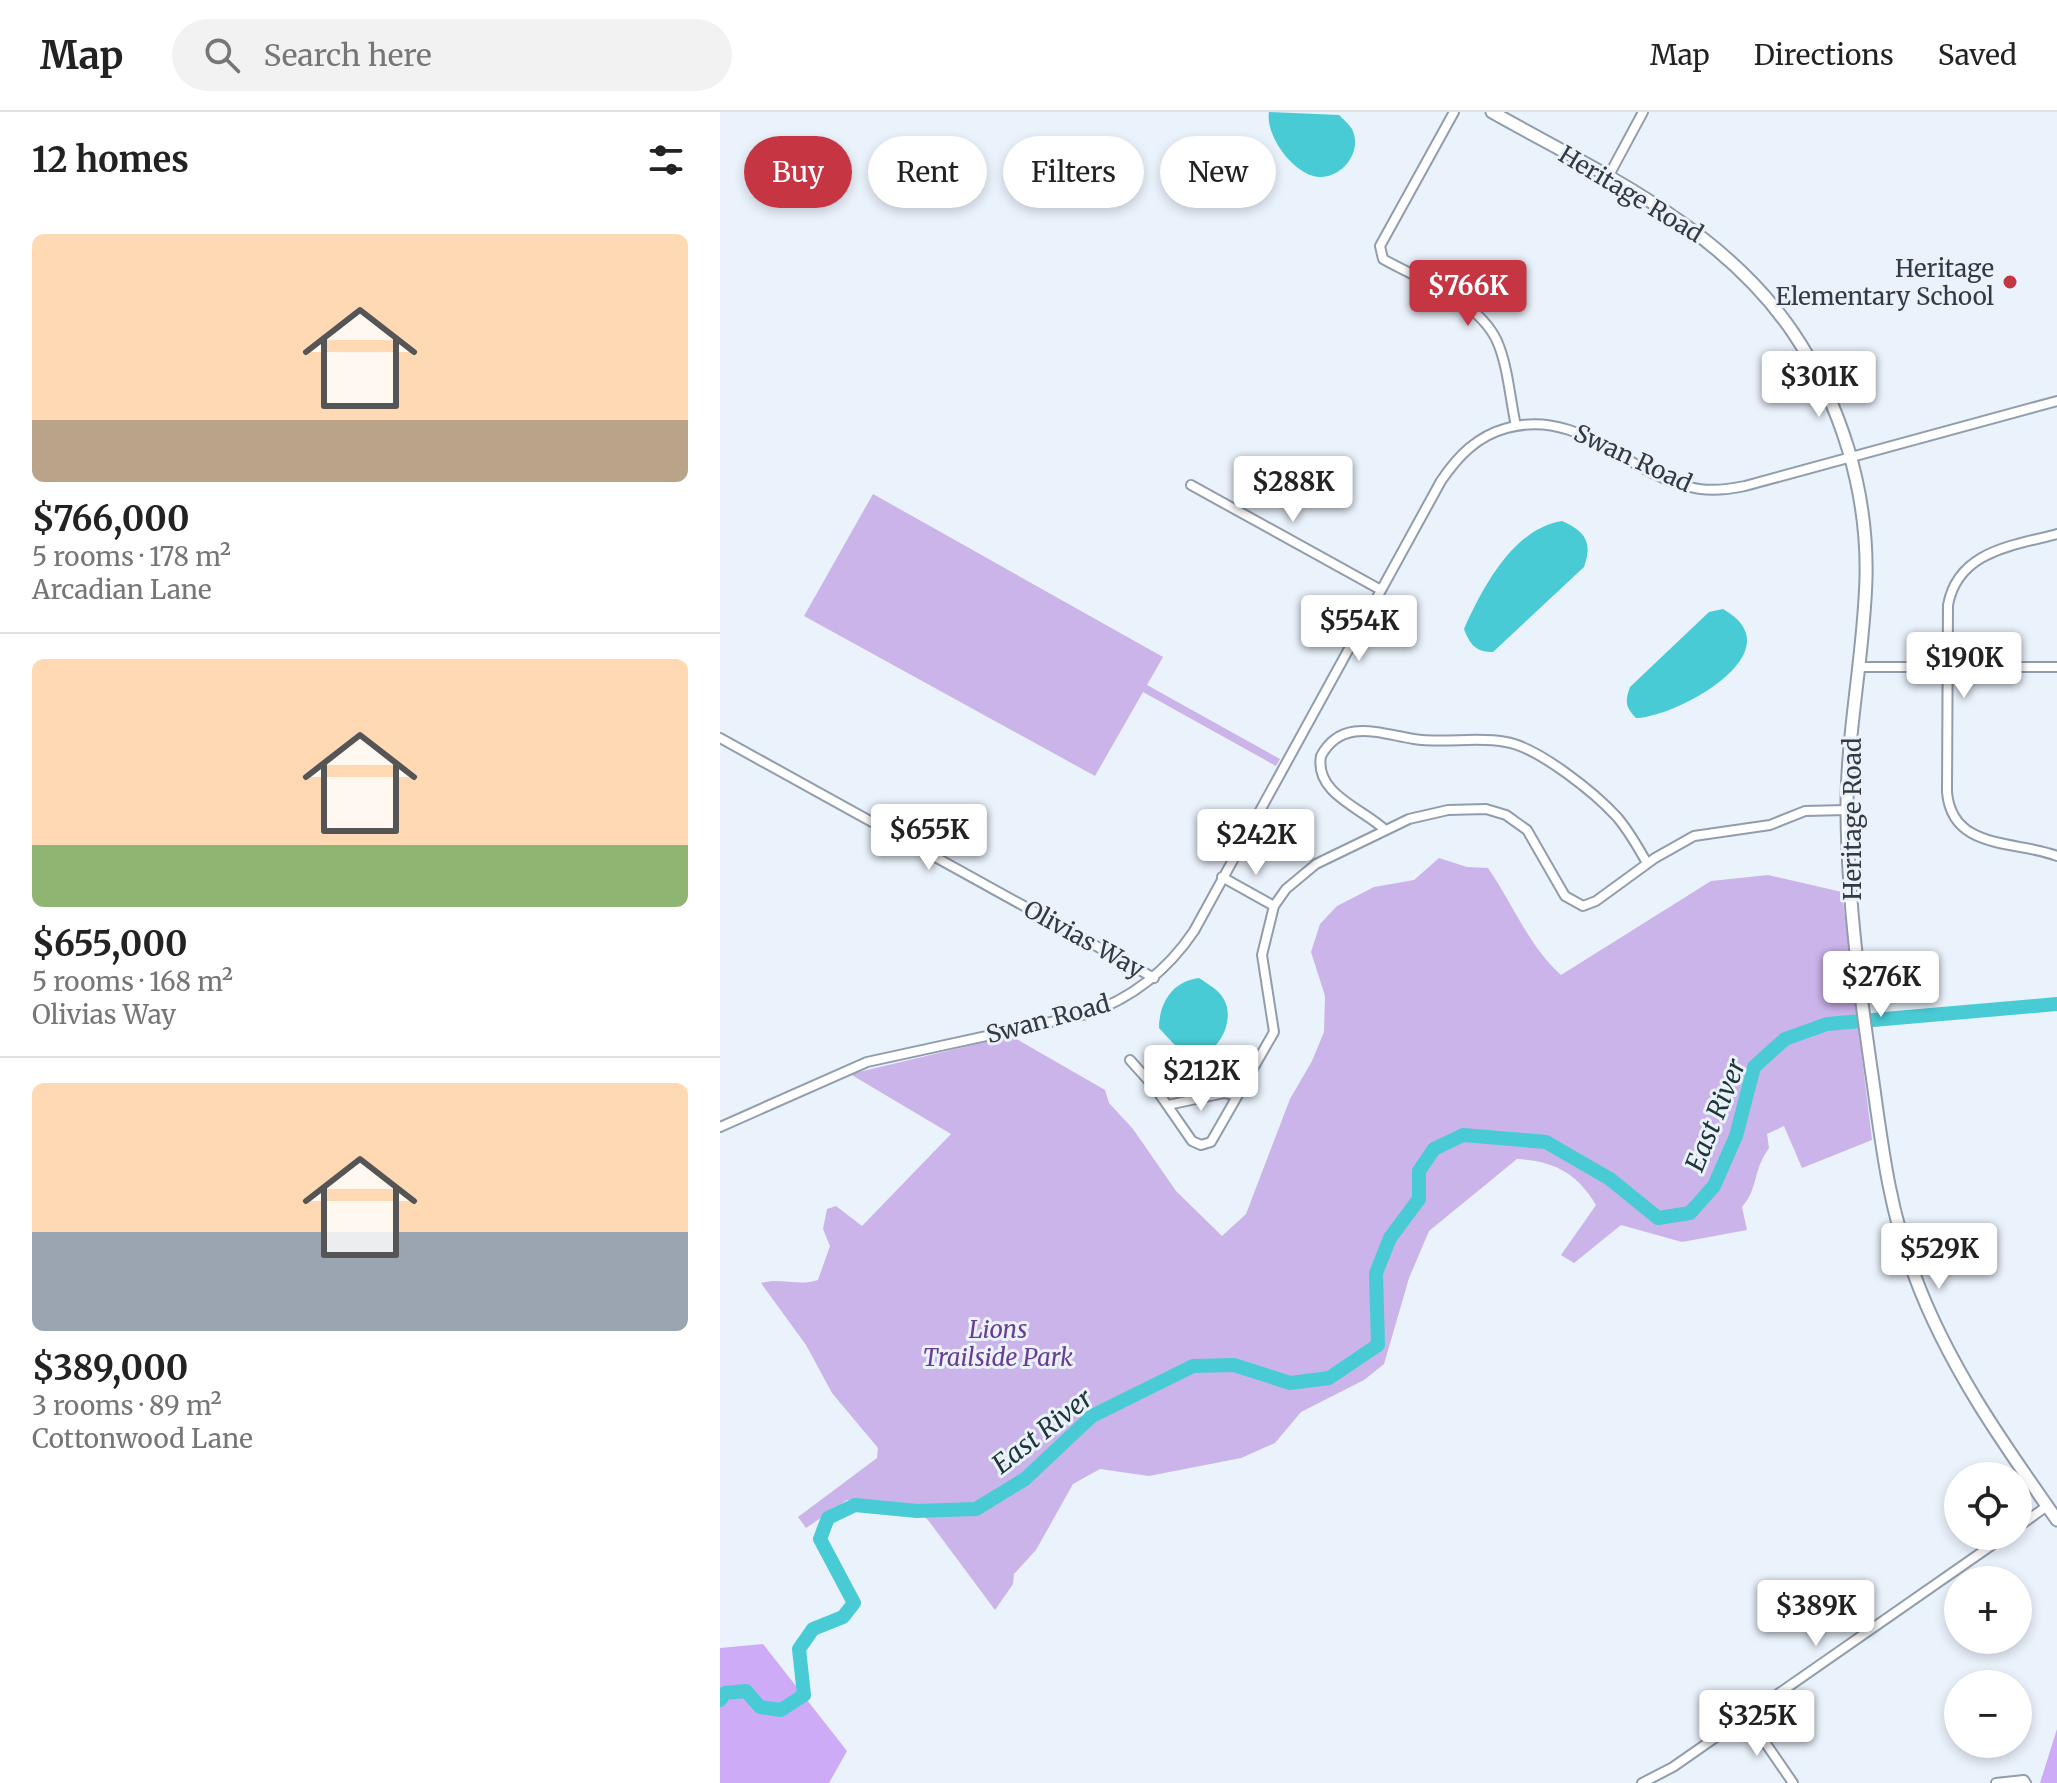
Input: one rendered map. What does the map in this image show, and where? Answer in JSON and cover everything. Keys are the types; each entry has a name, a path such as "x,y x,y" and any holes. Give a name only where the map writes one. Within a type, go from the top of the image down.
{"main road":[{"name":"Heritage Road","path":"1492,112 1685,223 1736,265 1776,309 1815,370 1833,407 1851,457 1865,546 1847,810 1848,869 1861,999 1885,1165 1913,1272 1962,1377 2057,1520"}],"street":[{"path":"1454,112 1380,246 1383,259 1472,310 1487,324 1500,351 1516,426"},
{"path":"1608,177 1643,112"},
{"name":"Swan Road","path":"720,1127 851,1068 1087,1014 1120,1001 1154,978 1185,944 1453,463 1487,436 1516,426 1542,424 1569,428 1665,478 1703,490 1745,486 2057,401"},
{"path":"1191,485 1381,590"},
{"path":"2057,534 1983,555 1959,576 1948,605 1947,792 1953,815 1962,827 1979,839 2035,848 2057,856"},
{"path":"1858,667 2057,667"},
{"path":"1385,830 1348,805 1322,774 1321,756 1338,737 1374,730 1419,740 1501,741 1519,745 1556,768 1613,813 1647,863"},
{"name":"Olivias Way","path":"720,738 1154,978"},
{"path":"1130,1060 1168,1105 1192,1141 1204,1145 1212,1140 1235,1095 1274,1032 1262,956 1274,906 1290,885 1316,864 1402,821 1469,808 1495,811 1529,833 1563,893 1580,906 1596,901 1647,863 1694,836 1770,825 1805,811 1847,810"},
{"path":"1222,877 1274,906"},
{"path":"1168,1105 1224,1093 1235,1095"},
{"path":"2032,1517 2047,1506"},
{"path":"1642,1783 1673,1767 1985,1550"},
{"path":"1747,1716 1793,1783"},
{"path":"1996,1783 2024,1780 2026,1783"}],"green space":[{"path":"873,494 1163,657 1147,685 1280,759 1276,766 1143,692 1095,776 804,616"},
{"name":"Lions Trailside Park","path":"1439,858 1467,867 1488,868 1539,951 1561,975 1711,881 1768,875 1842,892 1872,1140 1802,1168 1784,1126 1767,1134 1769,1148 1742,1207 1747,1230 1682,1242 1621,1225 1574,1263 1561,1255 1596,1205 1581,1185 1563,1171 1542,1163 1517,1159 1429,1231 1409,1278 1384,1364 1364,1380 1301,1412 1275,1443 1241,1458 1149,1476 1100,1469 1073,1484 1036,1550 1014,1574 1013,1584 995,1610 928,1520 909,1504 847,1500 806,1528 798,1517 877,1458 878,1448 832,1393 806,1345 761,1283 818,1280 830,1246 823,1229 827,1209 836,1206 862,1226 951,1134 850,1074 1011,1036 1105,1090 1109,1103 1133,1129 1176,1191 1222,1236 1246,1214 1290,1099 1312,1061 1324,1032 1325,996 1311,952 1320,924 1337,906 1374,887 1414,880"}],"shaded area":[{"path":"763,1644 847,1751 829,1783 720,1783 720,1648"},
{"path":"2057,1729 2057,1783 2040,1783"}],"water":[{"path":"1269,112 1339,115 1351,127 1355,137 1353,154 1336,173 1319,177 1309,175 1283,152 1271,132"},
{"path":"1562,521 1585,538 1588,551 1584,567 1493,652 1478,649 1464,629 1490,578 1529,535 1544,526"},
{"path":"1723,609 1742,626 1747,644 1739,662 1723,679 1701,694 1655,715 1636,718 1627,704 1630,687 1709,612"},
{"path":"1199,978 1222,995 1228,1013 1220,1040 1206,1052 1197,1054 1180,1049 1159,1028 1161,1010 1169,995 1181,984"}],"waterway":[{"name":"East River","path":"720,1700 725,1693 746,1691 760,1707 781,1710 804,1695 799,1649 813,1629 843,1617 854,1603 820,1539 828,1518 855,1505 917,1511 976,1509 1025,1479 1092,1416 1193,1366 1234,1365 1290,1383 1329,1378 1378,1345 1376,1273 1390,1238 1419,1199 1419,1171 1434,1149 1463,1135 1546,1142 1610,1179 1658,1218 1690,1213 1714,1186 1736,1136 1754,1067 1785,1039 1827,1024 2057,1004"}],"place":[{"name":"Heritage Elementary School","path":"2010,282"}]}
